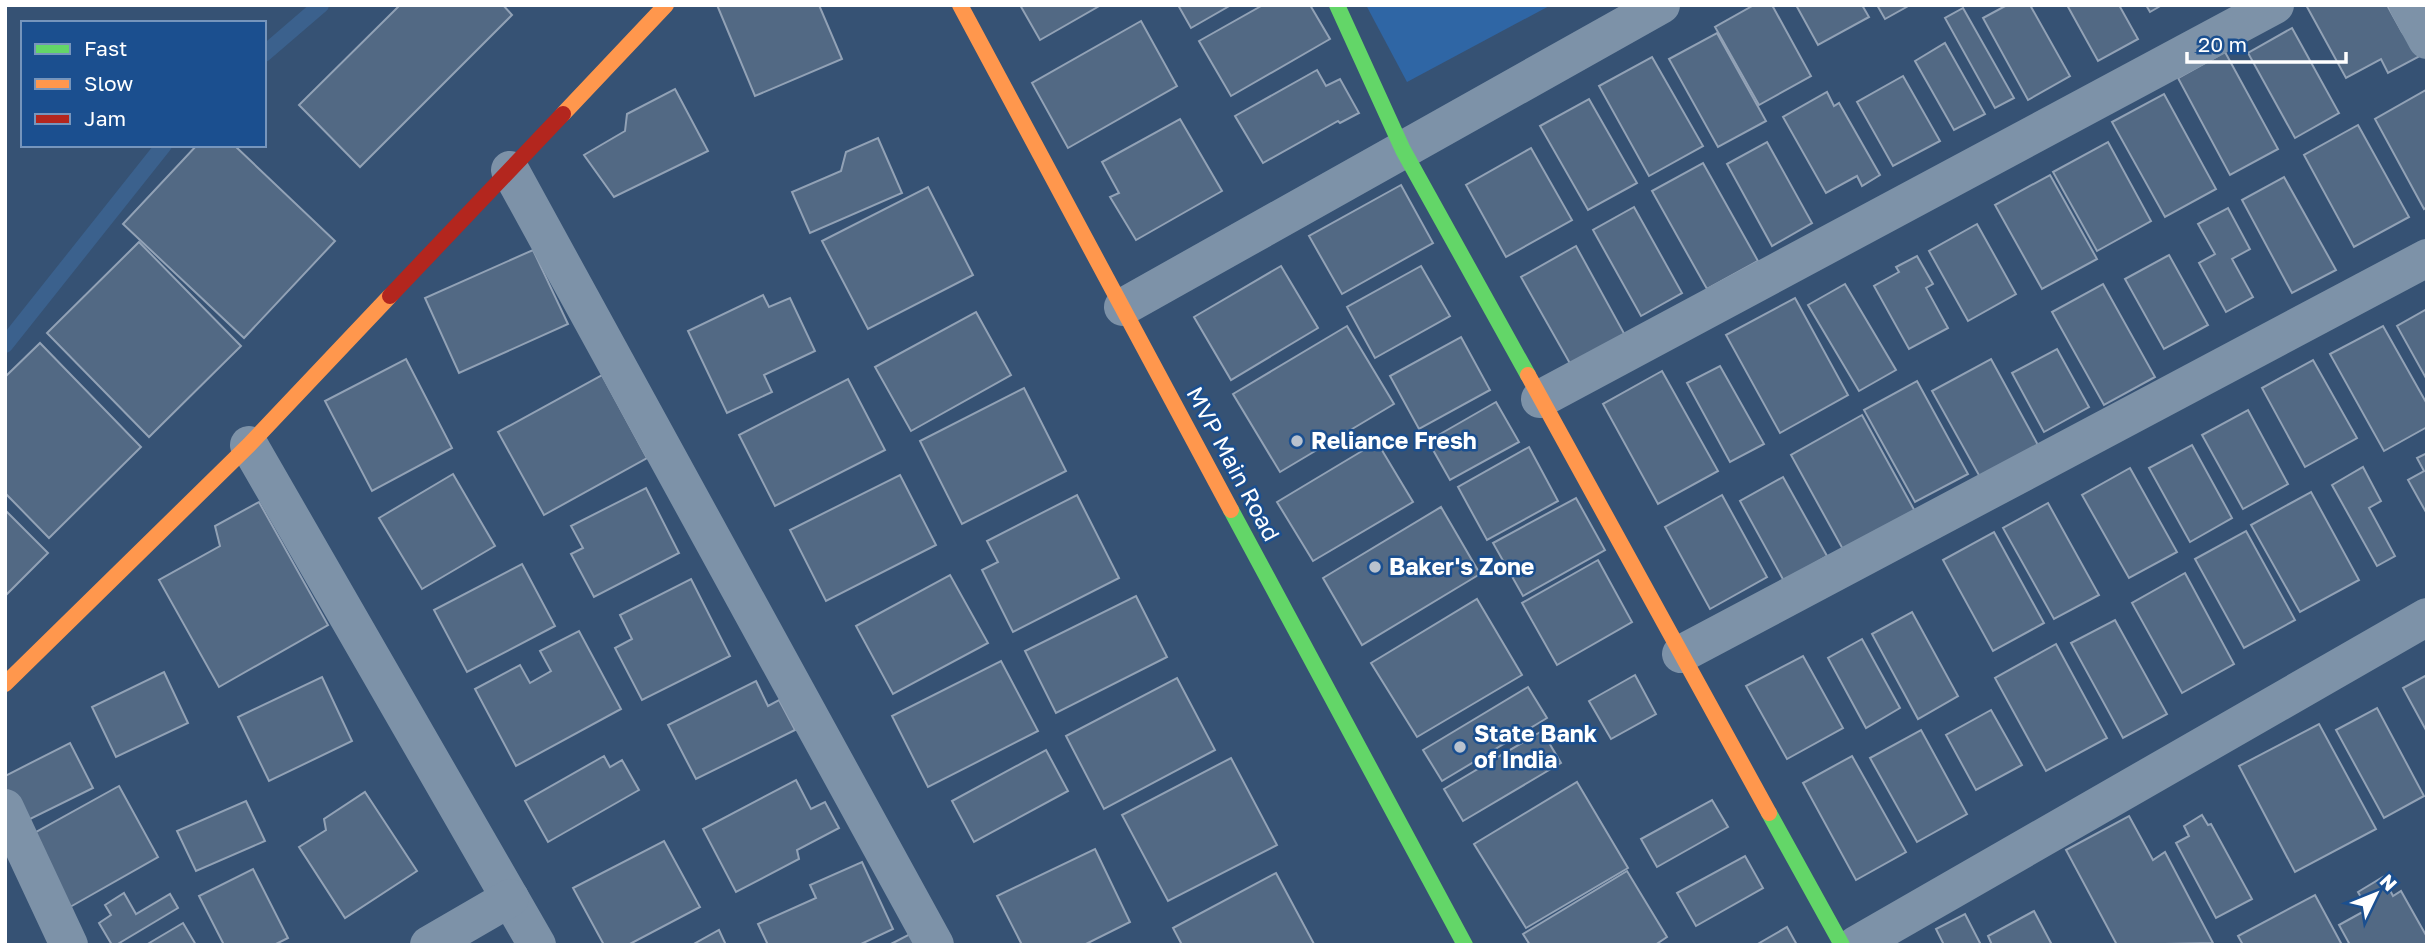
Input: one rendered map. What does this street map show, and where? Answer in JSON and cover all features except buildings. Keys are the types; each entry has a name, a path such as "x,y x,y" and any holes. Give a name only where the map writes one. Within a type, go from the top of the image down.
{"street":[{"path":"5,684 249,445 666,5"},
{"name":"MVP Main Road","path":"960,5 1465,945"},
{"path":"1337,5 1402,150 1842,945"},
{"path":"1123,307 1661,5"},
{"path":"1540,399 2275,5"},
{"path":"2408,5 2427,40"},
{"path":"510,170 935,945"},
{"path":"1681,654 2427,258"},
{"path":"249,445 537,945"},
{"path":"1856,945 2427,617"},
{"path":"5,808 69,945"},
{"path":"429,945 510,898"}],"shaded area":[{"path":"1366,5 1551,5 1407,82"}],"waterway":[{"path":"266,52 321,5"},
{"path":"5,345 162,147"}],"traffic: fast":[{"path":"1337,5 1403,150 1528,375"},
{"path":"1231,510 1465,945"},
{"path":"1769,813 1842,945"}],"traffic: slow":[{"path":"563,114 666,5"},
{"path":"960,5 1231,510"},
{"path":"5,684 249,445 390,296"},
{"path":"1528,375 1769,813"}],"traffic: jam":[{"path":"390,296 563,114"}],"place":[{"name":"Reliance Fresh","path":"1297,441"},
{"name":"Baker's Zone","path":"1375,567"},
{"name":"State Bank of India","path":"1460,747"}]}
